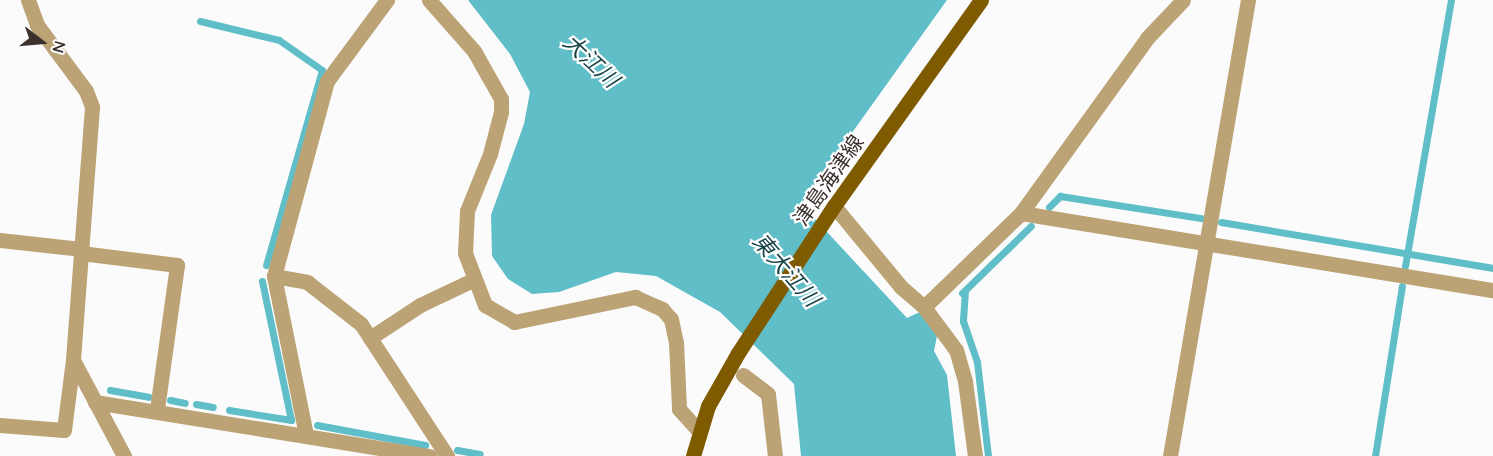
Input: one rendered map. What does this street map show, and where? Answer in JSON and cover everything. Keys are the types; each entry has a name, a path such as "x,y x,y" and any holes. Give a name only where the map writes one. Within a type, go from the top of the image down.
{"main road":[{"name":"津島海津線","path":"693,456 699,432 738,352 830,212 981,0"}],"street":[{"path":"0,425 64,430 73,360 92,107 86,91 37,25 28,0"},
{"path":"306,435 274,276 327,81 387,0"},
{"path":"429,0 474,51 501,99 501,112 490,154 467,211 465,253 473,280 485,305 514,322 635,297 662,309 671,319 676,342 679,409 699,432"},
{"path":"924,307 1021,213 1147,38 1183,0"},
{"path":"1170,456 1248,0"},
{"path":"830,212 901,287 924,307 957,350 965,381 975,456"},
{"path":"1021,213 1493,290"},
{"path":"0,240 177,265 157,410"},
{"path":"274,276 308,282 361,324 447,456"},
{"path":"370,338 420,305 473,280"},
{"path":"73,360 124,456"},
{"path":"743,375 768,394 776,456"},
{"path":"94,402 157,410 430,456"}],"water":[{"path":"468,0 947,0 801,204 907,318 920,312 937,336 934,351 947,375 956,456 801,456 794,384 720,312 656,276 616,272 559,292 532,294 508,279 492,256 491,215 524,124 530,92 510,54"}],"waterway":[{"path":"1405,266 1451,0"},
{"path":"200,21 279,40 322,70 266,265"},
{"path":"1049,207 1060,196 1201,218"},
{"path":"1221,222 1493,268"},
{"path":"962,293 1031,226"},
{"path":"229,410 291,420 262,281"},
{"path":"1375,456 1402,286"},
{"path":"965,291 963,321 977,362 988,456"},
{"path":"110,390 148,397"},
{"path":"170,400 185,403"},
{"path":"196,404 213,407"},
{"path":"317,425 425,445"},
{"path":"457,450 480,454"}],"water label":[{"name":"大江川","path":"591,61"},
{"name":"東大江川","path":"786,270"}]}
